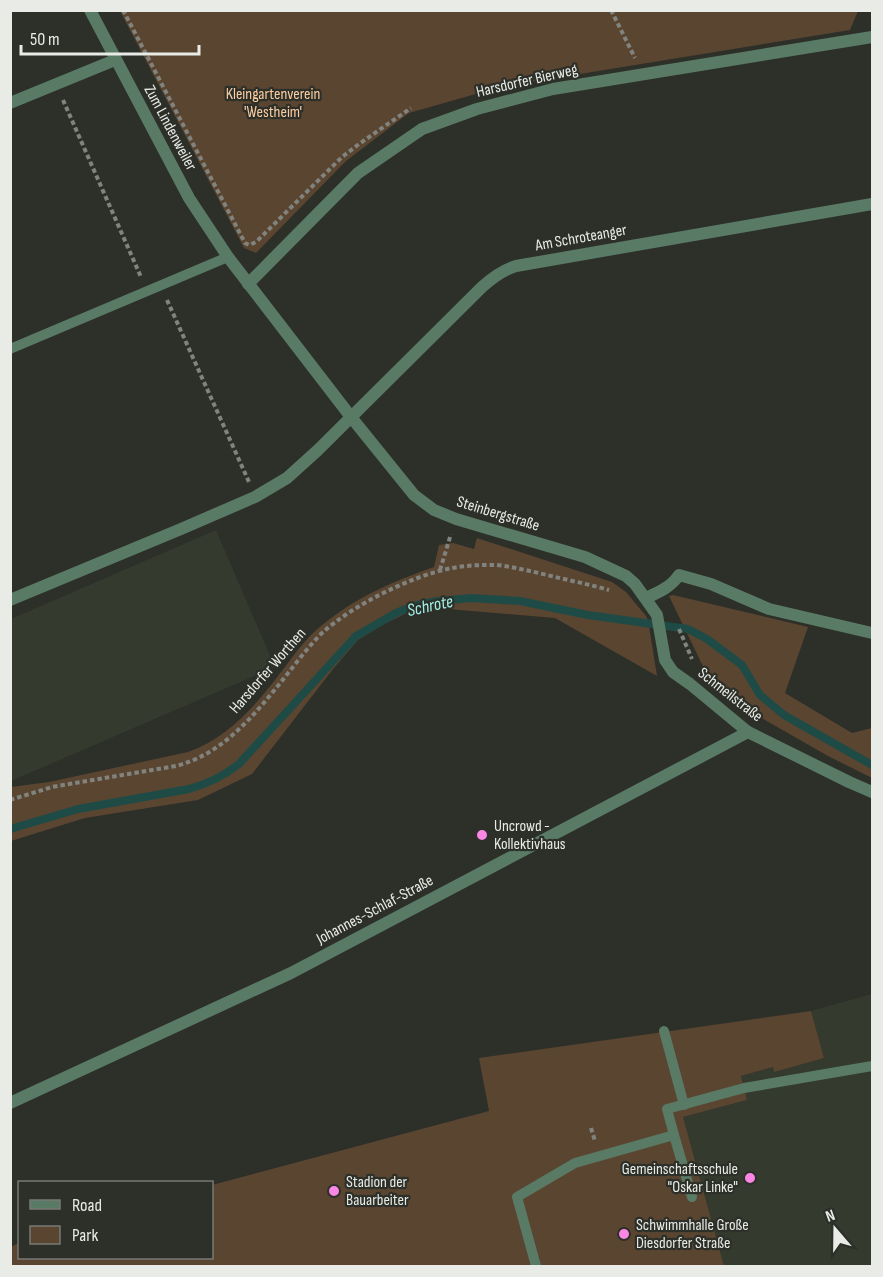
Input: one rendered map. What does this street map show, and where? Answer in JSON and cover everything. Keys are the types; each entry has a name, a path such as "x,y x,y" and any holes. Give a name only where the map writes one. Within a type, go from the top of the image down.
{"street":[{"name":"Zum Lindenweiler","path":"90,10 189,198 228,257 351,417"},
{"name":"Harsdorfer Bierweg","path":"248,284 358,173 422,129 477,109 553,89 873,37"},
{"path":"10,103 115,60"},
{"name":"Am Schroteanger","path":"351,417 482,287 507,269 873,204"},
{"path":"10,600 255,497 287,478 351,417"},
{"name":"Steinbergstraße","path":"351,417 414,495 434,510 456,519 585,556 626,576 646,598"},
{"path":"646,598 667,588 675,582 679,575 711,584 770,609 873,633"},
{"name":"Schmeilstraße","path":"646,598 657,615 666,660 673,672 748,732 873,792"},
{"name":"Johannes-Schlaf-Straße","path":"10,1103 291,973 748,732"}],"lane":[{"path":"10,349 228,257"},
{"path":"664,1031 684,1105"},
{"path":"692,1197 668,1110 744,1088 873,1066"},
{"path":"536,1266 517,1197 575,1163 674,1135"}],"path":[{"path":"123,10 245,243 249,245 256,242 342,157 411,108"},
{"path":"611,10 644,74"},
{"path":"56,85 147,292"},
{"path":"160,286 224,433 255,497"},
{"path":"440,570 456,519"},
{"name":"Harsdorfer Worthen","path":"10,800 52,788 176,766 207,754 250,720 315,640 343,616 370,600 440,570 484,565 517,568 646,598"},
{"path":"678,628 692,659"}],"shaded area":[{"path":"216,530 275,667 11,781 11,619"},
{"path":"872,994 872,1266 724,1266 683,1117 747,1100 741,1076 773,1067 774,1071 824,1058 811,1011"}],"green space":[{"name":"Kleingartenverein 'Westheim'","path":"120,11 858,11 850,30 500,87 409,113 346,161 256,253 244,248"},
{"path":"477,538 612,582 626,592 648,620 657,676 555,618 436,608 411,611 358,640 252,774 198,800 85,818 11,841 11,787 49,782 188,752 200,747 232,727 250,709 304,642 323,624 352,603 434,567 439,545 453,543 474,549"},
{"path":"673,595 808,627 785,693 852,733 872,728 872,778 765,720 710,681 669,596"},
{"path":"811,1011 824,1058 774,1072 773,1067 741,1076 747,1100 683,1117 724,1266 11,1266 11,1247 18,1244 18,1259 213,1259 213,1185 489,1111 479,1058"}],"waterway":[{"name":"Schrote","path":"10,829 78,809 189,789 215,779 239,764 356,636 413,606 472,598 520,601 588,615 688,629 707,639 742,665 760,695 784,715 872,765"}],"place":[{"name":"Uncrowd - Kollektivhaus","path":"482,835"},
{"name":"Gemeinschaftsschule \"Oskar Linke\"","path":"750,1178"},
{"name":"Stadion der Bauarbeiter","path":"334,1191"},
{"name":"Schwimmhalle Große Diesdorfer Straße","path":"624,1234"}]}
